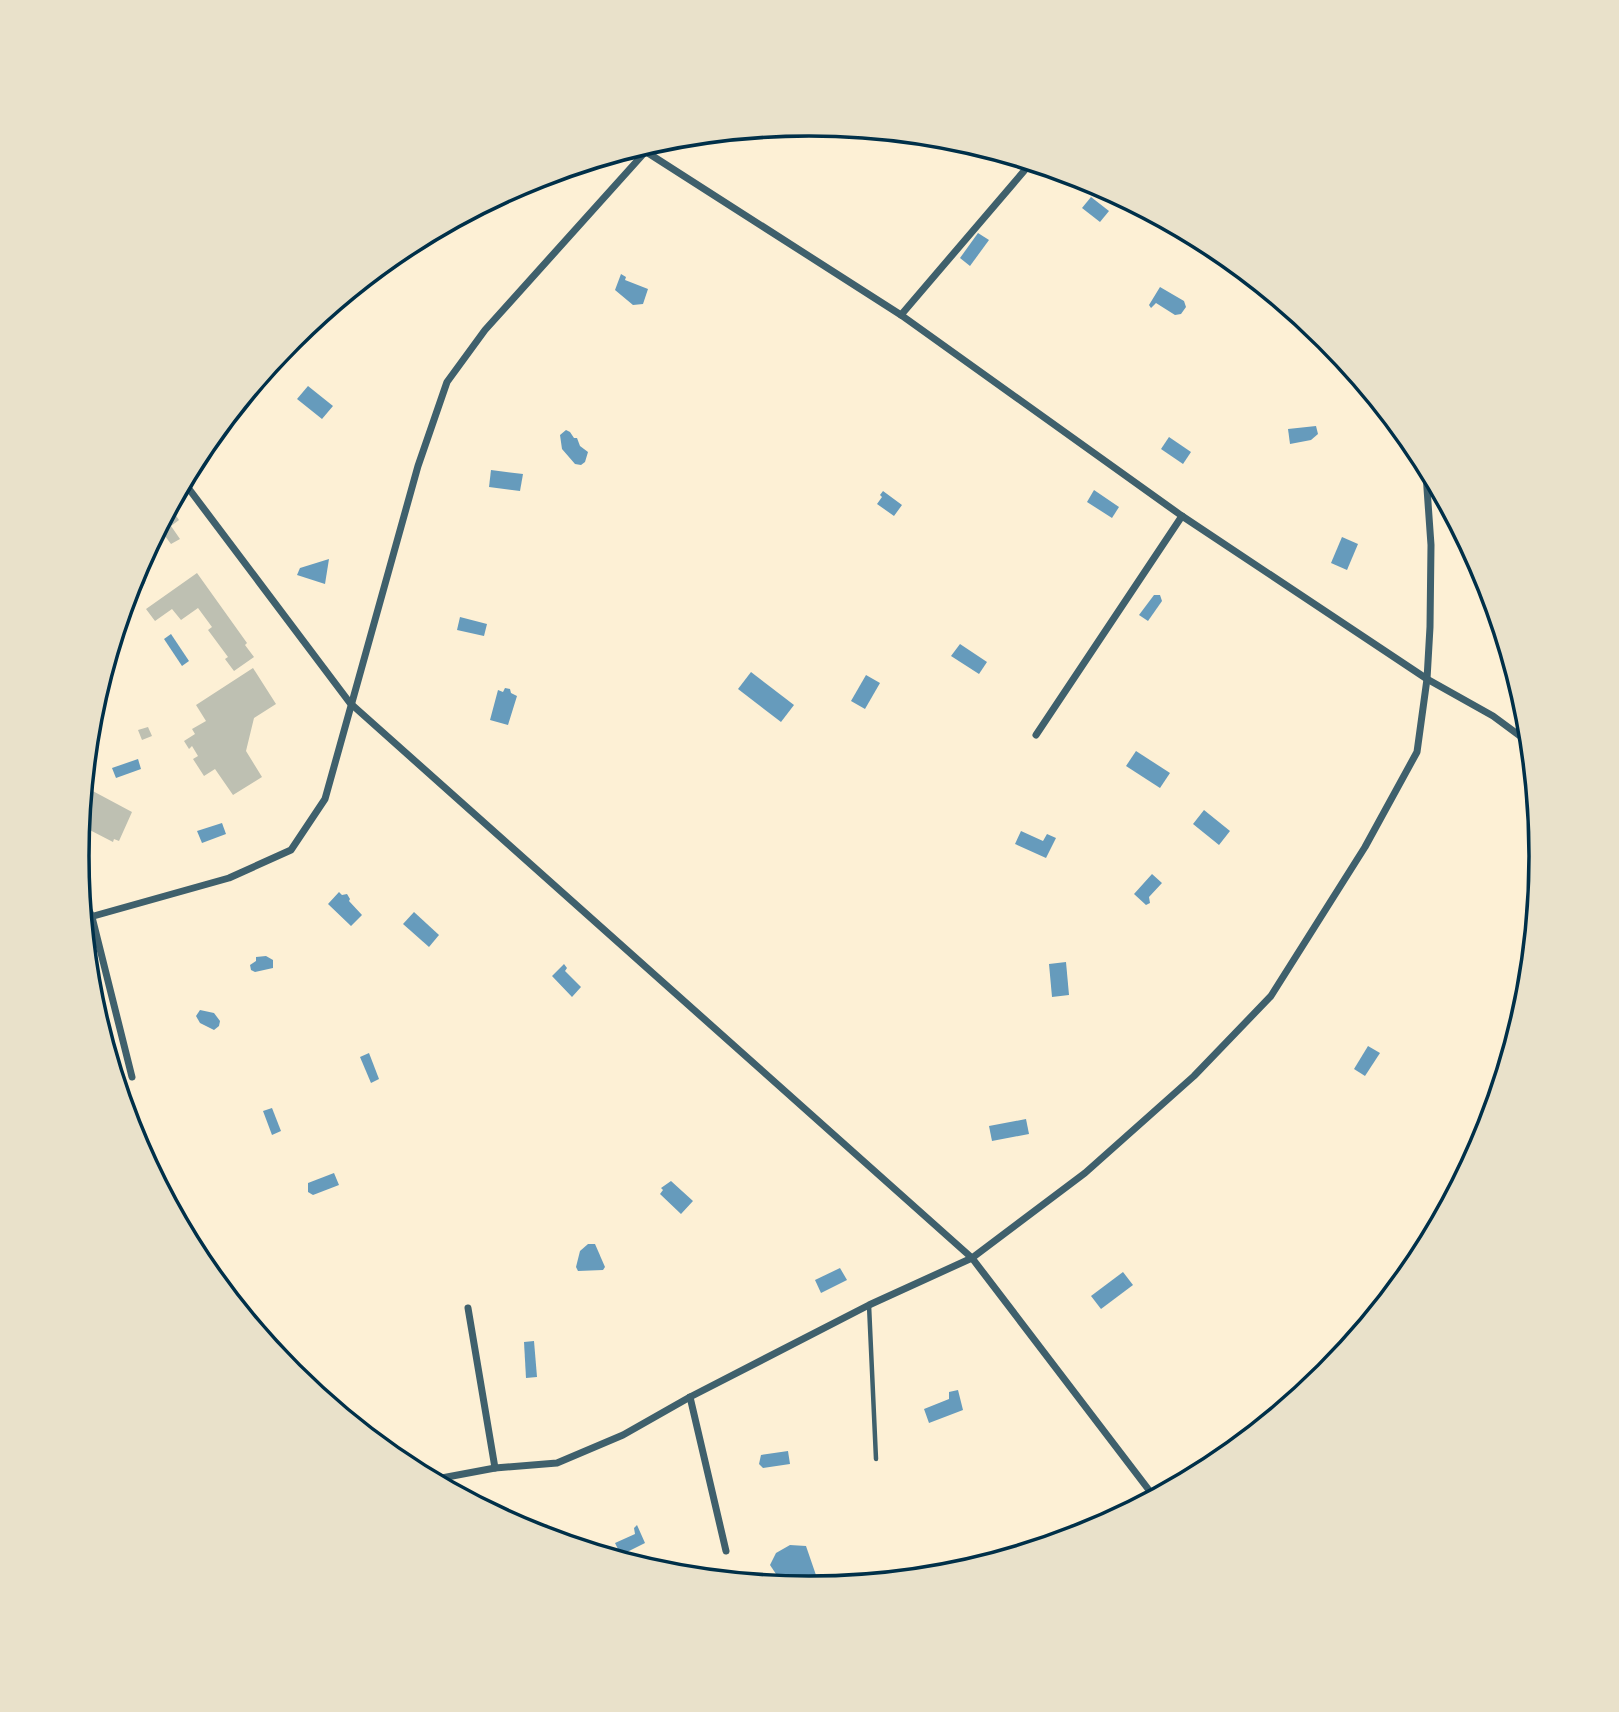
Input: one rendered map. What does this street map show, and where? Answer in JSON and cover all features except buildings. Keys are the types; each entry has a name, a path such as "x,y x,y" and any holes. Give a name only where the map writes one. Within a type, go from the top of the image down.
{"street":[{"path":"649,154 901,315 1182,516 1427,679 1493,716 1519,736"},
{"path":"92,917 229,878 290,850 325,799 418,466 447,382 485,330 633,158"},
{"path":"901,315 1024,171"},
{"path":"450,1481 495,1468 557,1463 623,1436 690,1397 869,1306 972,1258 1085,1174 1194,1076 1270,996 1366,847 1417,752 1427,679 1431,545 1427,486"},
{"path":"190,490 350,703 972,1258 1149,1491"},
{"path":"1036,735 1182,516"},
{"path":"94,940 132,1077"},
{"path":"468,1308 495,1468"},
{"path":"690,1397 726,1551"}],"lane":[{"path":"869,1306 876,1459"}],"water":[{"path":"1091,197 1109,211 1100,222 1082,208"},
{"path":"978,233 989,240 970,266 960,258"},
{"path":"621,274 626,277 625,280 648,289 643,304 633,305 615,290"},
{"path":"1160,287 1184,301 1186,307 1181,314 1175,315 1156,303 1151,308 1149,305"},
{"path":"308,386 333,406 322,419 297,399"},
{"path":"1316,426 1318,434 1311,440 1290,444 1288,429"},
{"path":"566,430 577,438 580,446 588,452 581,465 575,464 562,449 560,435"},
{"path":"1169,437 1191,452 1183,464 1161,449"},
{"path":"491,470 523,474 520,491 489,487"},
{"path":"1094,490 1119,507 1112,518 1087,502"},
{"path":"883,491 902,505 894,516 877,504"},
{"path":"1342,537 1358,544 1347,570 1331,563"},
{"path":"329,559 325,584 297,575 300,568"},
{"path":"1154,595 1160,595 1162,601 1148,621 1139,615"},
{"path":"460,617 487,624 484,636 457,630"},
{"path":"171,634 189,661 182,666 164,639"},
{"path":"960,644 987,662 979,674 951,656"},
{"path":"751,672 794,705 781,722 738,689"},
{"path":"866,675 880,683 865,709 851,701"},
{"path":"505,688 517,696 508,725 490,720 498,690 503,692"},
{"path":"1136,751 1170,773 1160,788 1126,766"},
{"path":"138,759 141,769 116,778 112,768"},
{"path":"1204,810 1230,831 1219,845 1193,824"},
{"path":"222,823 226,834 202,843 197,831"},
{"path":"1021,831 1043,841 1047,834 1056,838 1046,858 1015,844"},
{"path":"1152,874 1162,883 1149,897 1150,903 1146,905 1134,894"},
{"path":"339,892 342,895 347,894 349,901 362,915 351,926 328,904"},
{"path":"414,912 439,935 429,947 403,924"},
{"path":"266,956 273,960 273,968 255,972 251,970 250,965 256,961 256,957"},
{"path":"1066,962 1069,995 1052,997 1049,964"},
{"path":"564,964 567,968 565,971 581,987 572,997 552,976"},
{"path":"200,1010 214,1013 220,1021 219,1026 214,1030 200,1023 196,1016"},
{"path":"1368,1046 1380,1053 1365,1076 1354,1069"},
{"path":"369,1053 379,1079 371,1083 360,1057"},
{"path":"272,1108 281,1131 272,1135 263,1111"},
{"path":"1026,1119 1029,1134 992,1141 989,1126"},
{"path":"334,1173 339,1185 313,1195 308,1192 308,1183"},
{"path":"671,1181 693,1201 681,1214 660,1194 663,1190 661,1188"},
{"path":"588,1244 595,1244 605,1267 603,1270 578,1271 576,1267 580,1251"},
{"path":"840,1268 847,1280 821,1293 815,1280"},
{"path":"1123,1272 1133,1285 1101,1309 1091,1296"},
{"path":"534,1341 537,1377 526,1378 524,1342"},
{"path":"958,1390 963,1410 929,1423 924,1409 949,1399 949,1392"},
{"path":"788,1451 790,1464 763,1468 759,1464 761,1455"},
{"path":"637,1525 645,1543 626,1553 619,1551 615,1543 635,1534 634,1528"},
{"path":"790,1545 806,1546 816,1576 777,1575 770,1565 776,1553"}]}
